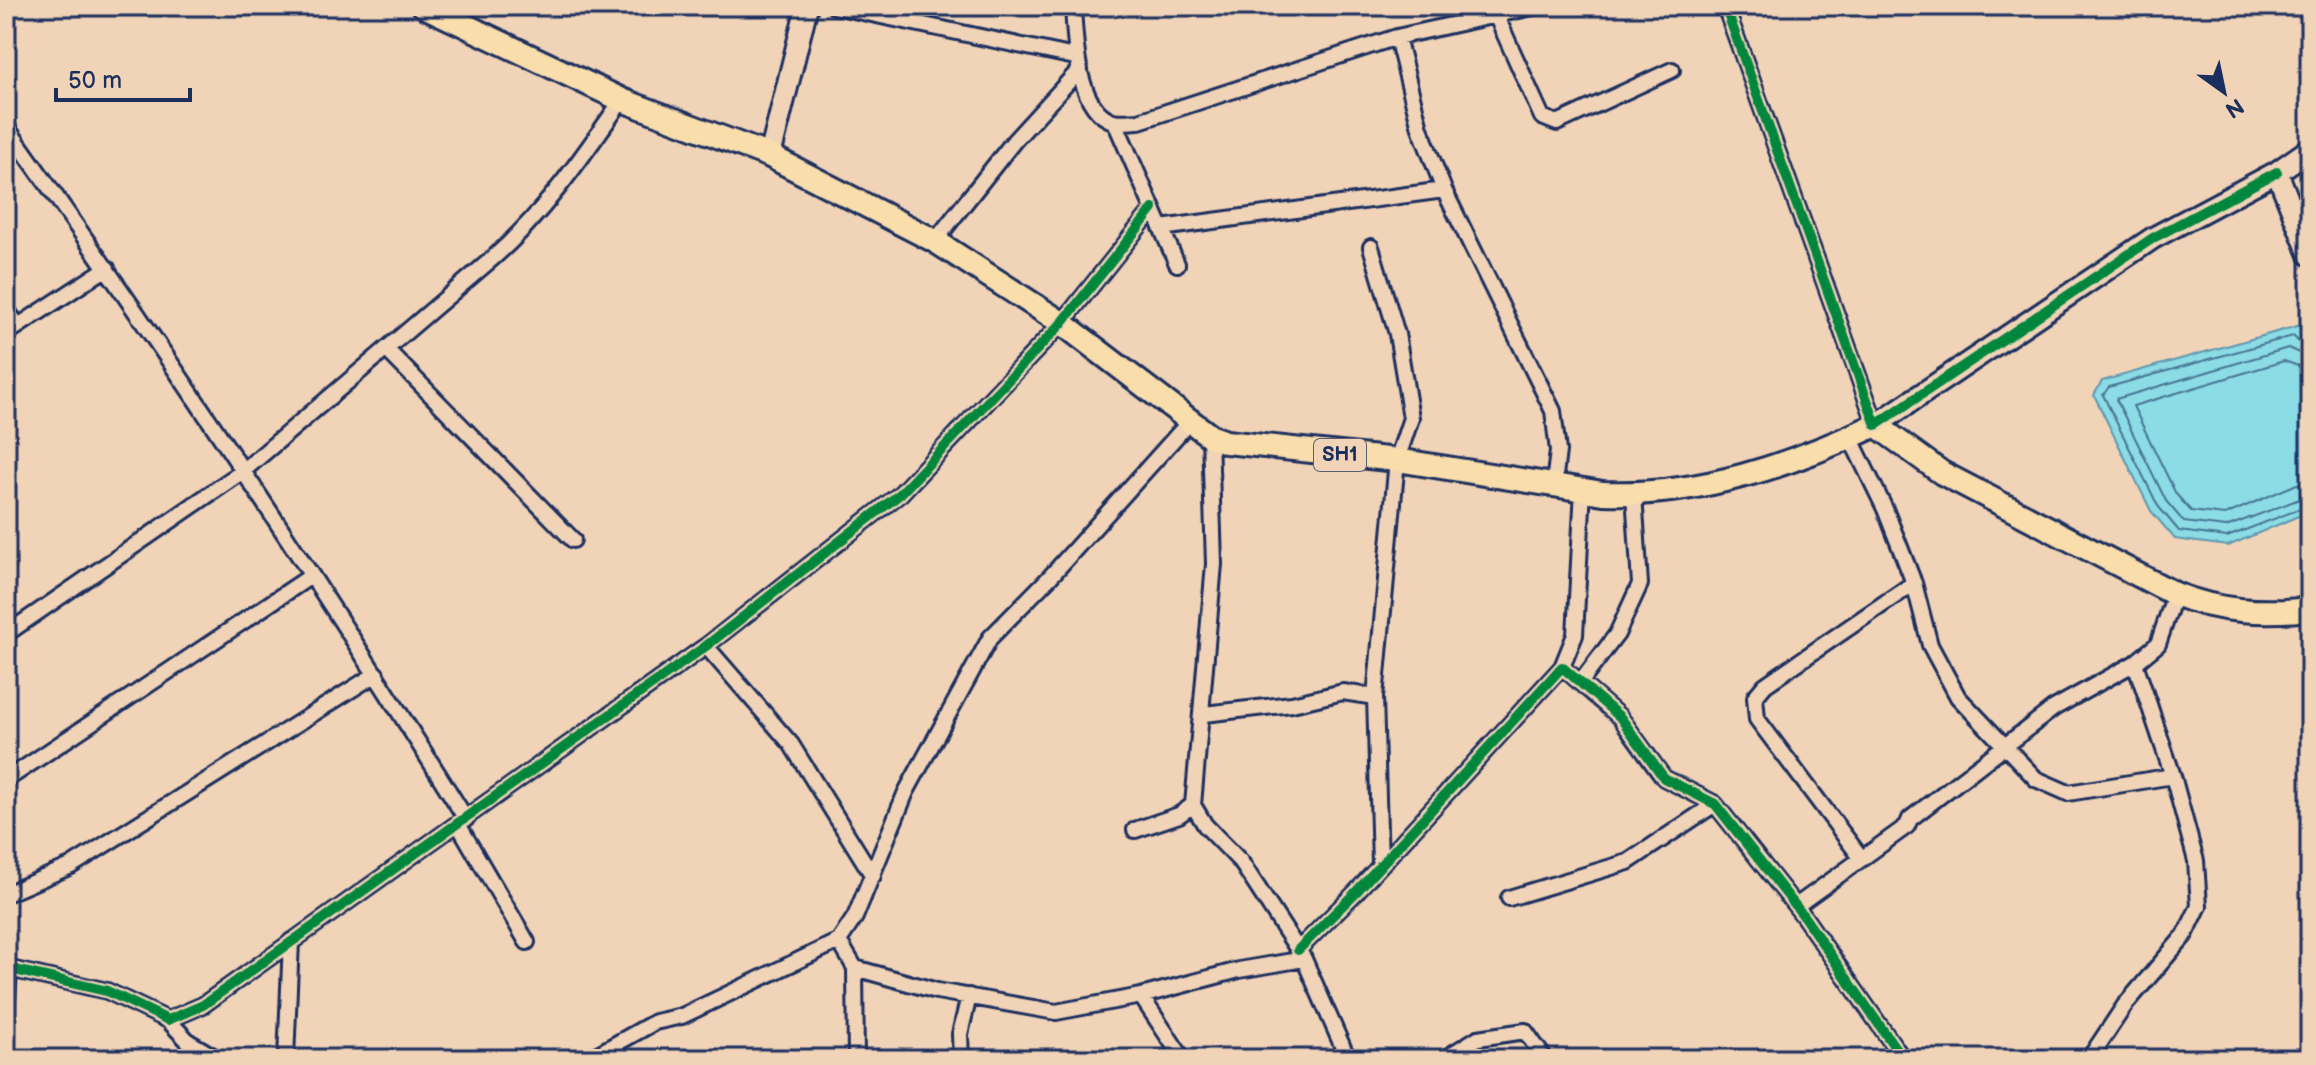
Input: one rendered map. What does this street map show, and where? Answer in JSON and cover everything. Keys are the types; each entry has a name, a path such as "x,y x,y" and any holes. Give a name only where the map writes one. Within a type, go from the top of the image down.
{"main road":[{"name":"SH1","path":"424,6 622,100 770,156 935,241 1062,323 1210,436 1253,447 1397,460 1634,494 1709,484 1803,457 1876,425"},
{"path":"1876,425 1942,473 2175,594 2207,607 2247,612 2310,609"}],"street":[{"path":"770,156 807,6"},
{"path":"834,6 1078,63"},
{"path":"1073,6 1078,63 1094,109 1115,122 1139,121 1397,37 1537,6"},
{"path":"1725,6 1876,425 2153,238 2277,172 2310,149"},
{"path":"1496,15 1542,117 1551,123 1672,70"},
{"path":"1397,37 1420,128 1444,190 1553,411 1558,451 1554,484"},
{"path":"935,241 1078,63"},
{"path":"6,634 243,471 531,224 622,100"},
{"path":"1115,122 1177,264"},
{"path":"6,126 107,268 376,674 527,942"},
{"path":"2277,172 2310,255"},
{"path":"1161,228 1444,190"},
{"path":"168,1020 203,1005 462,822 706,646 900,494 1062,323 1153,209"},
{"path":"1371,247 1397,334 1411,418 1397,460 1375,697 1380,863"},
{"path":"6,309 12,330 107,268"},
{"path":"386,349 573,540"},
{"path":"589,1059 655,1022 682,1016 839,941 855,917 906,792 990,638 1050,577 1190,421"},
{"path":"1210,436 1214,564 1204,714 1193,805 1205,825 1241,862 1301,954 1348,1059"},
{"path":"1850,437 1885,509 1914,583 1930,645 1958,697 2036,779 2068,793 2173,776"},
{"path":"855,968 969,996 1056,1012 1141,996 1301,954 1380,863 1562,667 1575,635 1583,489"},
{"path":"1580,683 1617,634 1640,584 1634,494"},
{"path":"6,780 311,576"},
{"path":"1862,859 1757,719 1755,697 1765,685 1914,583"},
{"path":"1796,906 1862,859 2054,708 2135,663 2158,644 2175,594"},
{"path":"706,646 791,744 873,876"},
{"path":"2089,1059 2125,1005 2185,935 2199,906 2196,861 2173,776 2135,663"},
{"path":"1562,667 1620,717 1664,778 1715,804 1796,906 1903,1059"},
{"path":"6,894 71,866 376,674"},
{"path":"1204,714 1292,704 1343,692 1375,697"},
{"path":"1509,898 1628,862 1715,804"},
{"path":"1135,830 1179,815 1193,805"},
{"path":"286,1059 291,941"},
{"path":"839,941 855,968 856,1059"},
{"path":"6,1017 7,968 107,991 168,1020 189,1042 218,1059"},
{"path":"961,1059 960,1034 969,996"},
{"path":"1141,996 1183,1059"},
{"path":"1444,1059 1478,1038 1525,1031 1545,1059"}],"water":[{"path":"2301,325 2310,348 2310,511 2228,546 2175,539 2151,511 2094,395 2102,381"}],"cycle path":[{"path":"1725,6 1876,425 2153,238 2277,172"},
{"path":"6,968 107,991 168,1020 203,1005 706,646 900,494 1062,323 1153,209"},
{"path":"1298,950 1356,892 1562,667 1620,717 1664,778 1715,804 1802,914 1903,1059"}]}
